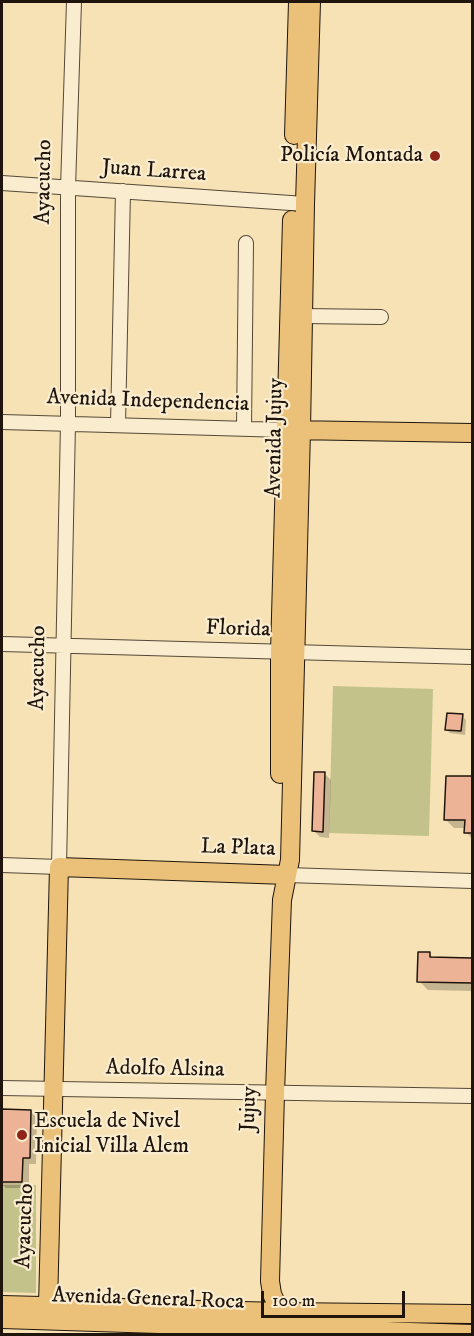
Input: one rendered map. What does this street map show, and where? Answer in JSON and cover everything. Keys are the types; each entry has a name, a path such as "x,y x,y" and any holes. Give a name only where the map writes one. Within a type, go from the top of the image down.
{"main road":[{"name":"Avenida Jujuy","path":"283,875 298,203 298,2"},
{"name":"Avenida Jujuy","path":"293,430 303,316 298,203 311,2"},
{"name":"Avenida Independencia","path":"293,430 472,434"},
{"name":"La Plata","path":"59,867 283,875"},
{"name":"Ayacucho","path":"51,1320 59,867"},
{"name":"Jujuy","path":"283,875 274,1093 270,1281 272,1294 282,1312 300,1332"},
{"name":"Avenida General Roca","path":"2,1305 51,1320 177,1330 472,1334"},
{"name":"Avenida General Roca","path":"2,1319 51,1320 282,1312 472,1314"}],"street":[{"name":"Ayacucho","path":"59,867 68,423 68,188 74,2"},
{"name":"Juan Larrea","path":"2,183 298,203"},
{"path":"118,424 123,191"},
{"path":"244,428 246,243"},
{"path":"303,316 381,317"},
{"name":"Avenida Independencia","path":"2,422 293,430"},
{"name":"Florida","path":"2,644 472,657"},
{"name":"La Plata","path":"2,865 59,867"},
{"name":"La Plata","path":"283,875 472,881"},
{"name":"Adolfo Alsina","path":"2,1088 472,1096"}],"green space":[{"path":"333,686 433,689 429,836 329,833"},
{"path":"2,1185 36,1185 36,1293 2,1292"}],"building":[{"path":"447,713 463,714 461,731 445,730"},
{"path":"314,772 325,772 323,832 312,831"},
{"path":"446,776 472,776 472,833 464,833 465,820 444,820"},
{"path":"418,952 430,952 430,957 472,958 472,983 417,982"},
{"path":"2,1109 31,1110 30,1158 23,1158 22,1182 2,1182"}],"place":[{"name":"Policía Montada","path":"435,156"},
{"name":"Escuela de Nivel Inicial Villa Alem","path":"22,1135"}]}
